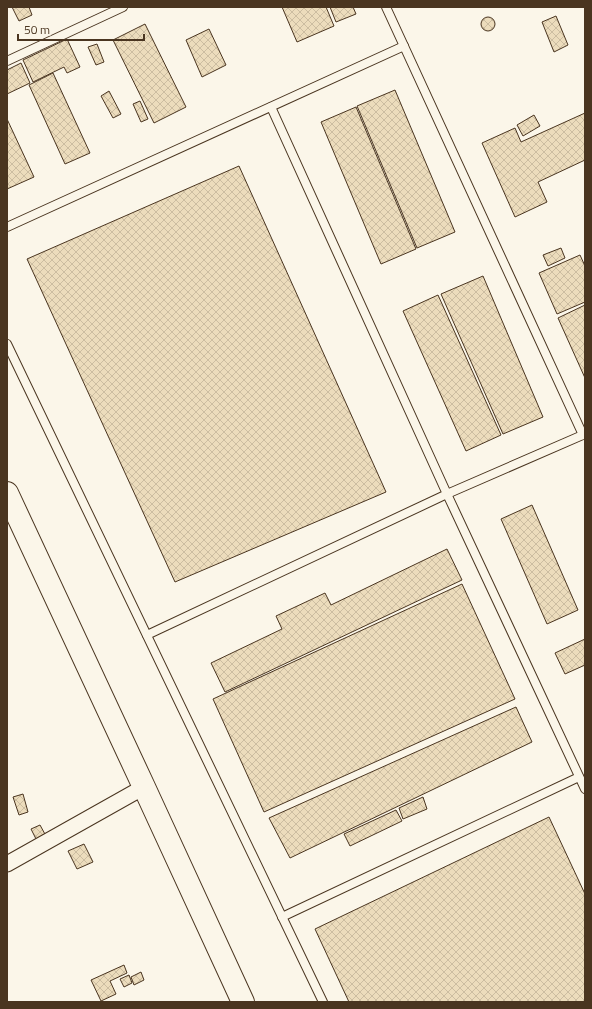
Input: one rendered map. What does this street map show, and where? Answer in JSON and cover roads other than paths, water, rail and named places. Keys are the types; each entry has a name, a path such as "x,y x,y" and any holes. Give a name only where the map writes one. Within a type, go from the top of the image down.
{"main road":[{"path":"7,493 243,1002"}],"street":[{"path":"7,864 144,787"}],"lane":[{"path":"7,61 123,7"},
{"path":"147,635 448,494 584,434 386,7"},
{"path":"7,227 404,46"},
{"path":"271,107 585,789"},
{"path":"7,344 323,1002"},
{"path":"282,917 579,777"}]}
